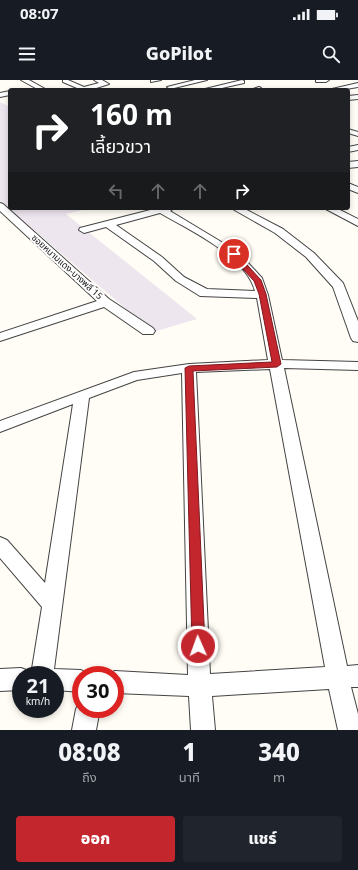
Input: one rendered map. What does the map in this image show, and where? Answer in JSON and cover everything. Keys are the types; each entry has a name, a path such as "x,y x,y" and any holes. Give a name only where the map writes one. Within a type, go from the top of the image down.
{"street":[{"path":"24,80 39,88"},
{"path":"90,88 106,84 97,80"},
{"path":"170,87 203,80 222,88"},
{"path":"318,81 326,80"},
{"path":"352,80 358,82"},
{"path":"65,81 83,88"},
{"path":"57,82 72,88"},
{"path":"214,88 242,82"},
{"path":"341,88 358,85"},
{"name":"ซอยหนามแดง-บางพลี 15","path":"0,206 105,302 0,337"},
{"path":"84,230 161,210"},
{"path":"166,210 234,254 258,280 348,677 350,730"},
{"path":"240,210 279,231 310,255 339,286 358,338"},
{"path":"333,210 358,223"},
{"path":"349,210 358,215"},
{"path":"108,224 158,259 180,279 204,294 262,294"},
{"path":"105,302 148,331"},
{"path":"0,427 134,376 189,368 277,364 358,366"},
{"path":"189,368 200,686 203,730"},
{"path":"43,666 82,397"},
{"path":"0,545 52,605"},
{"path":"124,682 200,686 348,677"},
{"path":"0,680 12,679"},
{"path":"84,730 86,718"}],"shaded area":[{"path":"0,102 8,106 8,208 0,201"},
{"path":"11,210 82,210 66,214 197,319 153,332"}],"route":[{"path":"198,646 189,368 277,364 258,280 234,254"}]}
